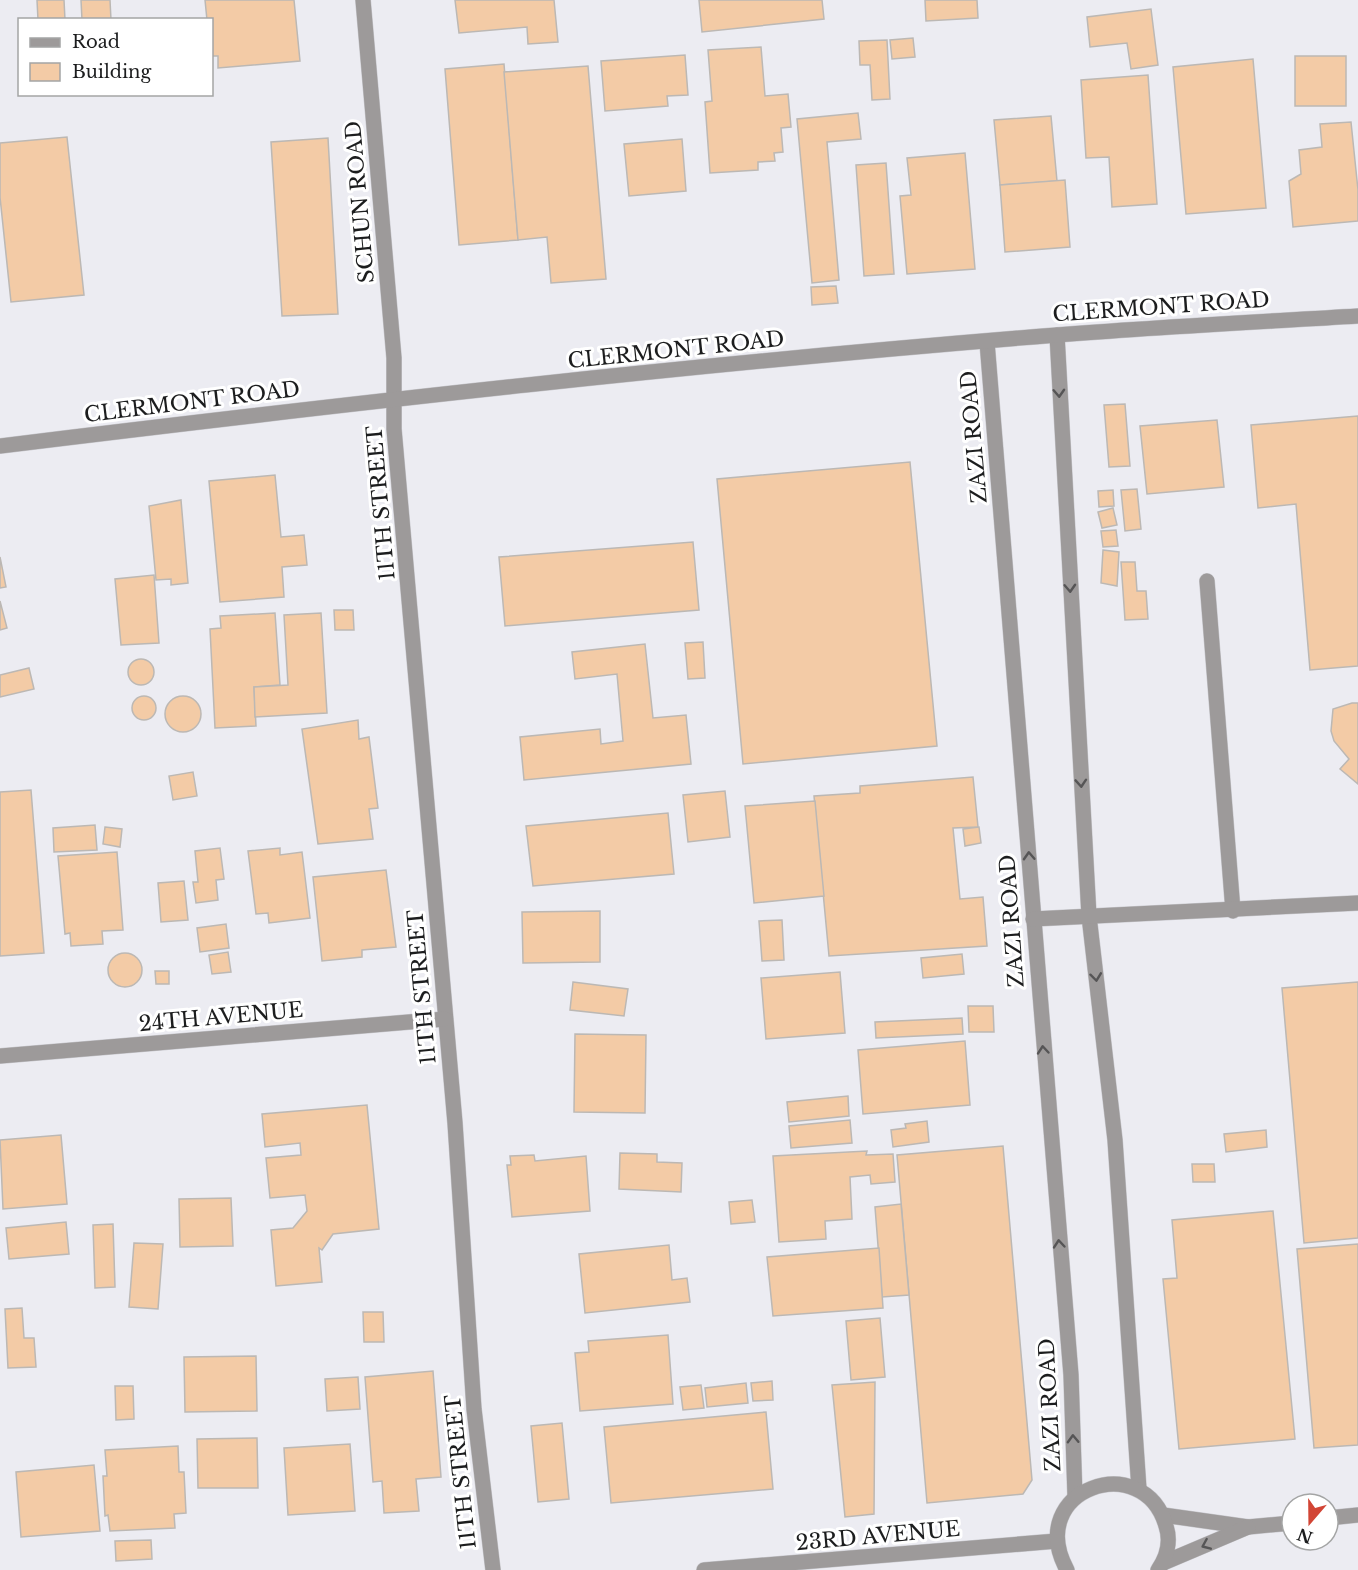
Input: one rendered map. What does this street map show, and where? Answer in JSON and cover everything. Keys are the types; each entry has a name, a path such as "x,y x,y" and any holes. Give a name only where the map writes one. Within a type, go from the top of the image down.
{"street":[{"name":"SCHUN ROAD","path":"363,0 394,358 394,400"},
{"name":"CLERMONT ROAD","path":"0,446 394,400 1057,335 1358,316"},
{"path":"1057,335 1089,915 1115,1140 1139,1489"},
{"name":"ZAZI ROAD","path":"987,342 1024,787 1032,919 1071,1375 1075,1497"},
{"name":"11TH STREET","path":"394,400 394,429 445,1019 474,1409 493,1570"},
{"path":"1208,582 1233,911"},
{"path":"1032,919 1233,911 1358,903"},
{"name":"24TH AVENUE","path":"0,1056 445,1019"},
{"path":"1067,1570 1057,1541 1065,1510 1083,1490 1109,1484 1139,1489 1163,1515 1168,1531 1168,1548 1161,1567"},
{"path":"1163,1515 1248,1527 1280,1523"},
{"path":"1340,1517 1358,1515"},
{"path":"1161,1567 1248,1527"},
{"name":"23RD AVENUE","path":"704,1570 1057,1541"}],"building":[{"path":"37,0 64,0 65,18 38,18"},
{"path":"81,0 110,0 111,18 82,18"},
{"path":"205,0 294,0 300,61 218,68 218,56 213,56 213,18 207,18"},
{"path":"455,0 554,0 558,42 528,44 527,27 459,33"},
{"path":"699,0 822,0 824,19 702,32"},
{"path":"925,0 977,0 978,18 926,21"},
{"path":"1151,9 1158,65 1131,69 1127,43 1090,47 1087,17"},
{"path":"913,38 915,57 892,59 890,40"},
{"path":"887,40 890,99 872,100 870,65 860,65 859,41"},
{"path":"761,47 765,96 788,94 791,127 781,128 783,152 774,153 775,161 758,162 758,170 710,173 705,102 712,101 708,50"},
{"path":"685,55 688,95 667,96 668,106 605,111 601,61"},
{"path":"1295,56 1346,56 1346,106 1295,106"},
{"path":"1253,59 1266,208 1186,214 1173,67"},
{"path":"504,64 518,240 459,245 445,69"},
{"path":"588,66 606,279 551,283 547,237 518,240 504,72"},
{"path":"1148,75 1157,204 1112,207 1109,157 1086,158 1081,80"},
{"path":"858,113 861,139 827,142 839,280 812,283 797,119"},
{"path":"1051,116 1057,181 1000,185 994,120"},
{"path":"1351,122 1358,190 1358,221 1293,227 1289,181 1301,174 1299,150 1322,147 1320,124"},
{"path":"67,137 84,295 11,302 0,197 0,143"},
{"path":"328,138 338,314 282,316 271,142"},
{"path":"682,139 686,191 629,196 624,144"},
{"path":"965,153 975,269 907,274 900,196 911,195 907,158"},
{"path":"886,163 894,274 864,276 856,165"},
{"path":"1065,180 1070,247 1005,252 1000,185"},
{"path":"836,286 838,303 812,305 811,287"},
{"path":"1125,404 1130,466 1109,467 1104,405"},
{"path":"1358,416 1358,666 1310,670 1296,504 1258,508 1251,425"},
{"path":"1217,420 1224,487 1147,494 1140,426"},
{"path":"910,462 937,746 743,764 717,479"},
{"path":"275,475 281,537 304,535 307,565 282,567 284,597 220,602 209,481"},
{"path":"1137,489 1141,529 1125,531 1121,490"},
{"path":"1113,490 1114,506 1099,507 1098,491"},
{"path":"181,500 188,583 171,585 171,579 156,580 149,506"},
{"path":"1113,508 1117,525 1102,528 1098,512"},
{"path":"1116,530 1118,546 1103,547 1101,531"},
{"path":"693,542 699,610 505,626 499,557"},
{"path":"1103,550 1119,552 1117,586 1101,583"},
{"path":"0,557 6,587 0,588"},
{"path":"1121,562 1135,562 1137,591 1146,591 1148,619 1125,620"},
{"path":"154,575 159,643 121,645 115,579"},
{"path":"0,601 7,628 0,630"},
{"path":"334,610 353,610 354,630 335,630"},
{"path":"275,613 280,685 254,687 256,726 215,728 210,629 221,628 220,616"},
{"path":"321,613 327,713 255,717 254,687 288,685 284,615"},
{"path":"703,642 705,678 688,679 685,643"},
{"path":"645,644 653,718 686,715 691,764 524,780 520,737 600,729 601,744 623,741 617,674 575,679 572,652"},
{"path":"141,659 150,663 154,672 150,681 141,685 132,681 128,672 132,663"},
{"path":"29,668 34,689 0,697 0,675"},
{"path":"139,696 149,696 156,703 156,713 149,720 139,720 132,713 132,703"},
{"path":"183,696 196,701 201,714 196,727 183,732 170,727 165,714 170,701"},
{"path":"1358,703 1358,784 1340,769 1349,759 1334,741 1331,731 1333,709"},
{"path":"358,720 359,739 369,737 378,808 369,809 373,839 318,844 302,729"},
{"path":"193,772 197,796 173,800 169,776"},
{"path":"973,777 978,827 953,828 960,899 983,897 987,946 829,956 814,796 860,793 860,786"},
{"path":"31,790 44,953 0,956 0,792"},
{"path":"725,791 730,837 688,842 683,795"},
{"path":"815,801 824,896 754,903 745,806"},
{"path":"668,813 674,874 533,886 526,826"},
{"path":"95,825 97,850 54,852 53,828"},
{"path":"105,827 122,829 120,847 103,844"},
{"path":"979,827 981,843 965,846 963,829"},
{"path":"220,848 224,879 216,880 218,900 196,903 193,882 198,882 195,851"},
{"path":"280,848 280,855 302,852 310,918 269,923 268,913 256,914 248,851"},
{"path":"117,852 123,930 102,931 103,944 71,946 70,933 65,934 58,856"},
{"path":"386,870 396,947 362,950 362,957 322,961 313,877"},
{"path":"184,881 188,920 161,922 158,883"},
{"path":"600,911 600,962 523,963 522,912"},
{"path":"782,920 784,960 762,961 759,921"},
{"path":"226,924 229,948 200,952 197,928"},
{"path":"228,952 231,972 212,974 209,955"},
{"path":"125,953 137,958 142,970 137,982 125,987 113,982 108,970 113,958"},
{"path":"962,954 964,974 923,978 921,958"},
{"path":"155,971 169,971 169,984 156,984"},
{"path":"840,972 845,1033 766,1039 761,978"},
{"path":"573,982 628,989 624,1016 570,1010"},
{"path":"1358,982 1358,1238 1304,1243 1282,988"},
{"path":"968,1006 993,1006 994,1032 969,1032"},
{"path":"962,1018 963,1034 876,1038 875,1022"},
{"path":"575,1034 646,1035 645,1113 574,1112"},
{"path":"965,1041 970,1105 863,1114 858,1050"},
{"path":"848,1096 849,1116 789,1122 787,1102"},
{"path":"367,1105 379,1229 333,1234 322,1250 319,1248 322,1282 276,1286 271,1230 293,1228 307,1211 305,1195 270,1198 266,1158 301,1155 300,1143 265,1147 262,1114"},
{"path":"850,1120 852,1143 791,1148 789,1126"},
{"path":"927,1121 929,1142 893,1147 891,1130 906,1128 905,1124"},
{"path":"1266,1130 1267,1147 1226,1152 1224,1134"},
{"path":"61,1135 67,1204 3,1209 0,1140"},
{"path":"1003,1146 1032,1480 1023,1494 927,1503 897,1155"},
{"path":"867,1151 866,1155 893,1154 895,1182 871,1184 870,1175 850,1177 852,1219 825,1221 826,1239 779,1242 773,1156"},
{"path":"620,1153 657,1154 657,1162 682,1163 681,1192 619,1189"},
{"path":"534,1155 535,1161 586,1156 590,1211 512,1217 507,1165 511,1165 510,1156"},
{"path":"1192,1164 1214,1164 1215,1182 1193,1182"},
{"path":"231,1198 233,1246 180,1247 179,1199"},
{"path":"752,1200 755,1222 731,1224 729,1202"},
{"path":"901,1204 909,1295 882,1297 875,1207"},
{"path":"1273,1211 1295,1439 1179,1449 1163,1279 1177,1278 1172,1220"},
{"path":"66,1222 69,1254 9,1259 6,1228"},
{"path":"113,1224 115,1287 95,1288 93,1225"},
{"path":"134,1243 163,1244 158,1309 129,1307"},
{"path":"1358,1244 1358,1445 1314,1448 1297,1249"},
{"path":"669,1245 672,1280 687,1278 690,1302 585,1313 579,1254"},
{"path":"879,1248 883,1308 773,1316 767,1257"},
{"path":"22,1308 24,1338 34,1338 36,1367 8,1368 5,1309"},
{"path":"363,1312 383,1312 384,1342 364,1342"},
{"path":"880,1318 885,1377 851,1380 846,1321"},
{"path":"668,1335 673,1404 580,1411 575,1353 589,1352 588,1341"},
{"path":"256,1356 257,1411 185,1412 184,1357"},
{"path":"433,1371 441,1477 416,1479 419,1511 384,1513 382,1481 373,1482 365,1377"},
{"path":"358,1377 360,1409 327,1411 325,1379"},
{"path":"772,1381 773,1400 753,1401 751,1383"},
{"path":"875,1382 874,1514 845,1517 832,1385"},
{"path":"746,1383 748,1403 707,1407 705,1388"},
{"path":"701,1385 704,1408 683,1410 680,1387"},
{"path":"115,1386 133,1386 134,1419 116,1420"},
{"path":"766,1412 773,1489 611,1503 604,1427"},
{"path":"562,1423 569,1499 538,1502 531,1426"},
{"path":"257,1438 258,1488 198,1488 197,1439"},
{"path":"350,1444 355,1511 288,1515 284,1448"},
{"path":"178,1446 179,1472 184,1472 186,1513 174,1514 175,1528 110,1531 108,1515 105,1516 103,1476 107,1476 105,1450"},
{"path":"94,1465 100,1531 21,1537 16,1472"},
{"path":"151,1540 152,1559 116,1561 115,1541"}]}
